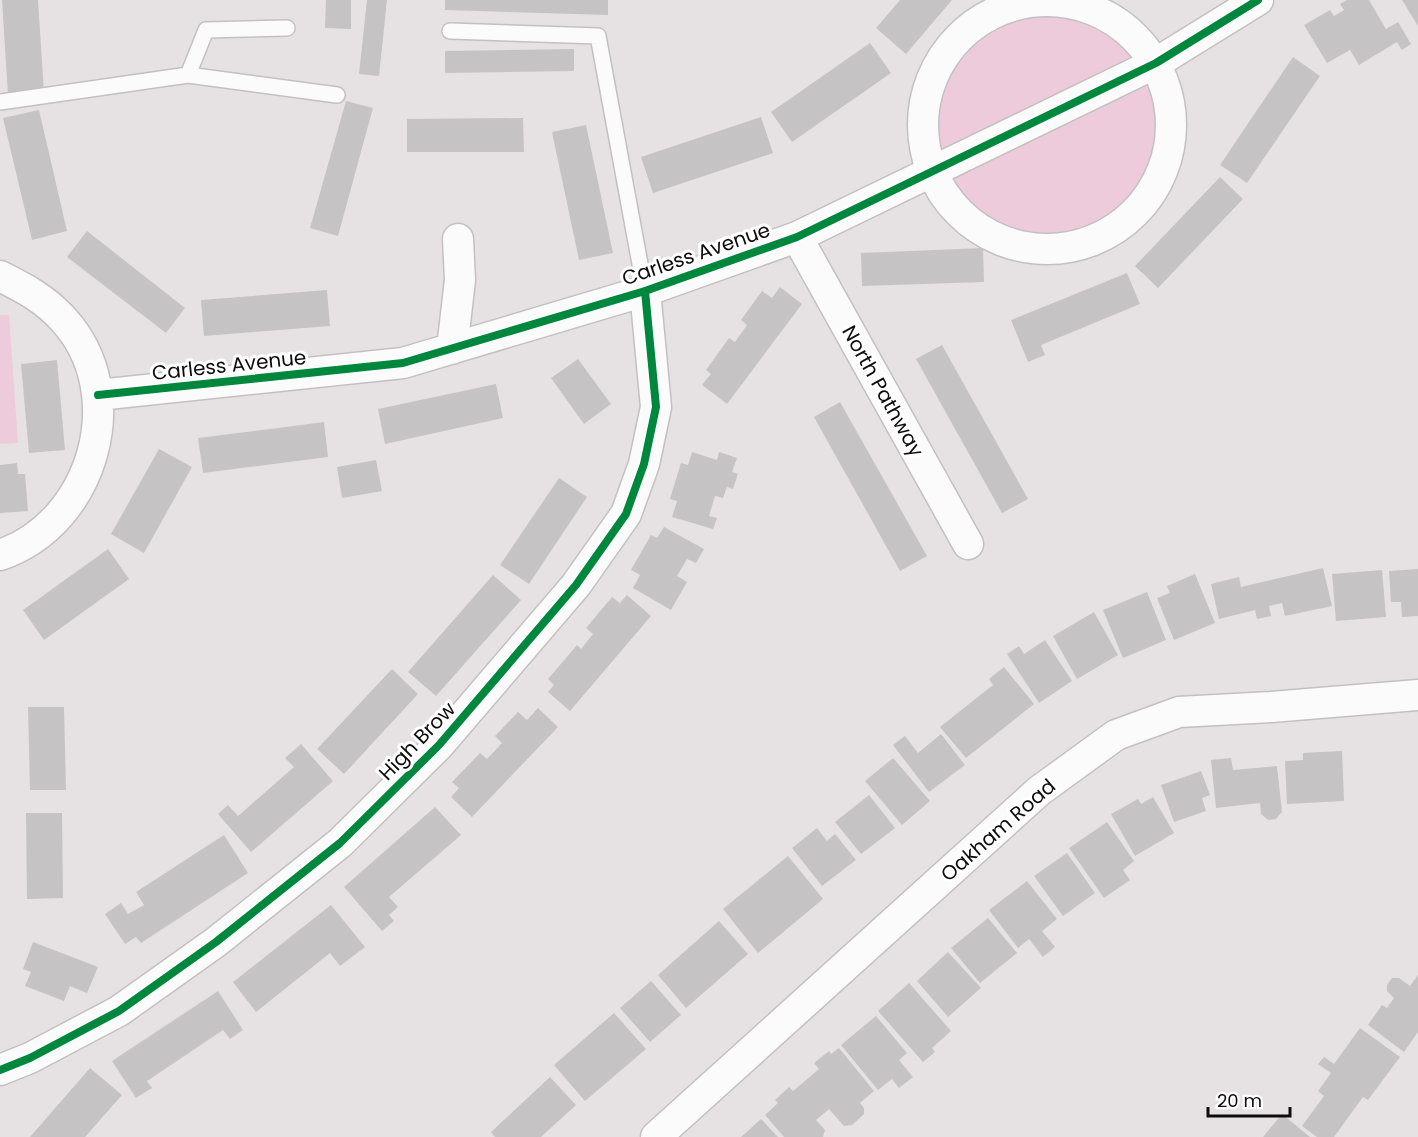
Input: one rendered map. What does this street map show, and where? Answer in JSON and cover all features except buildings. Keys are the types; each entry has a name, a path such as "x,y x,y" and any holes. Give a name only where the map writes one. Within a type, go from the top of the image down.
{"street":[{"name":"Carless Avenue","path":"98,395 403,363 645,291 797,237 1156,63 1258,0"},
{"path":"1052,1 1093,9 1129,31 1156,63 1170,101 1171,141 1159,180 1136,213 1103,236 1065,248 1024,248 987,234 955,209 932,171 923,135 927,93 944,55 973,25 1011,6 1052,1"},
{"name":"North Pathway","path":"797,237 968,544"},
{"path":"452,349 460,280 458,239"},
{"path":"0,276 34,293 64,321 87,356 98,395 97,441 82,485 55,522 18,549 0,555"},
{"name":"High Brow","path":"0,1070 30,1058 119,1011 216,942 340,843 439,745 569,593 626,513 644,464 656,407 645,291"},
{"name":"Oakham Road","path":"656,1137 1039,791 1116,735 1179,712 1418,695"}],"lane":[{"path":"188,75 206,30 287,28"},
{"path":"450,31 598,36 645,291"},
{"path":"0,102 188,75 337,95"}],"shaded area":[{"path":"1030,9 1066,11 1094,19 1119,34 1144,60 940,163 934,135 933,114 941,81 949,66 970,39 984,28 998,19"},
{"path":"1152,76 1161,112 1159,144 1149,173 1133,198 1112,218 1087,231 1058,238 1028,237 997,227 969,207 947,180"},
{"path":"0,315 9,315 18,443 0,444"}],"cycle path":[{"path":"98,395 403,363 645,291 797,237 1156,63 1258,0"},
{"path":"0,1070 30,1058 119,1011 216,942 340,843 439,745 576,585 626,514 644,464 656,407 645,291"}]}
